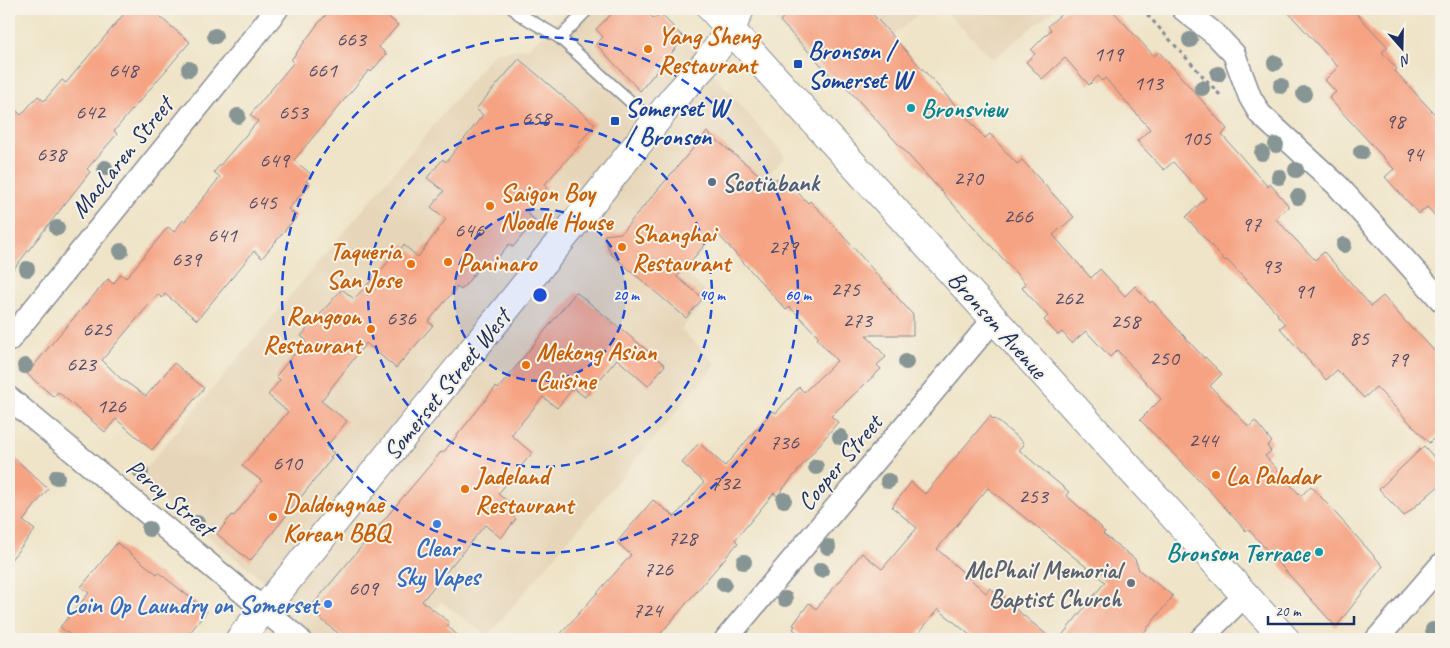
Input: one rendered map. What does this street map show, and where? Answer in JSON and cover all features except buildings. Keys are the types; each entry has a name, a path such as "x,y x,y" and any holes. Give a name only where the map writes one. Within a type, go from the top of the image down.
{"main road":[{"name":"Bronson Avenue","path":"712,9 735,19 994,319 1285,639"},
{"name":"Somerset Street West","path":"240,639 654,123 707,62 735,19"}],"street":[{"name":"MacLaren Street","path":"9,340 277,9"},
{"path":"1183,9 1216,35 1234,54 1250,97 1260,114 1337,185 1441,300"},
{"name":"Cooper Street","path":"726,639 994,319"},
{"name":"Percy Street","path":"9,398 299,639"},
{"path":"1377,639 1441,565"},
{"path":"1201,639 1245,595"}],"lane":[{"path":"514,9 519,14 560,38 654,123"},
{"path":"560,38 588,9"}],"path":[{"path":"1142,9 1220,96"}],"shaded area":[{"path":"571,9 658,9 785,157 735,210 686,273 711,297 681,329 716,364 488,636 441,602 411,639 282,639 304,612 136,480 494,53 528,48"},
{"path":"777,9 924,9 833,89 771,17"},
{"path":"943,9 1055,9 993,59"}],"place":[{"name":"Yang Sheng Restaurant","path":"648,49"},
{"name":"Bronson / Somerset W","path":"798,64"},
{"name":"Bronsview","path":"911,108"},
{"name":"Somerset W / Bronson","path":"615,121"},
{"name":"Scotiabank","path":"712,182"},
{"name":"Saigon Boy Noodle House","path":"490,206"},
{"name":"Shanghai Restaurant","path":"622,247"},
{"name":"Paninaro","path":"448,262"},
{"name":"Taqueria San Jose","path":"411,264"},
{"name":"Rangoon Restaurant","path":"371,329"},
{"name":"Mekong Asian Cuisine","path":"526,365"},
{"name":"La Paladar","path":"1216,475"},
{"name":"Jadeland Restaurant","path":"465,489"},
{"name":"Daldongnae Korean BBQ","path":"273,517"},
{"name":"Clear Sky Vapes","path":"437,524"},
{"name":"Bronson Terrace","path":"1319,552"},
{"name":"McPhail Memorial Baptist Church","path":"1131,583"},
{"name":"Coin Op Laundry on Somerset","path":"328,604"}]}
